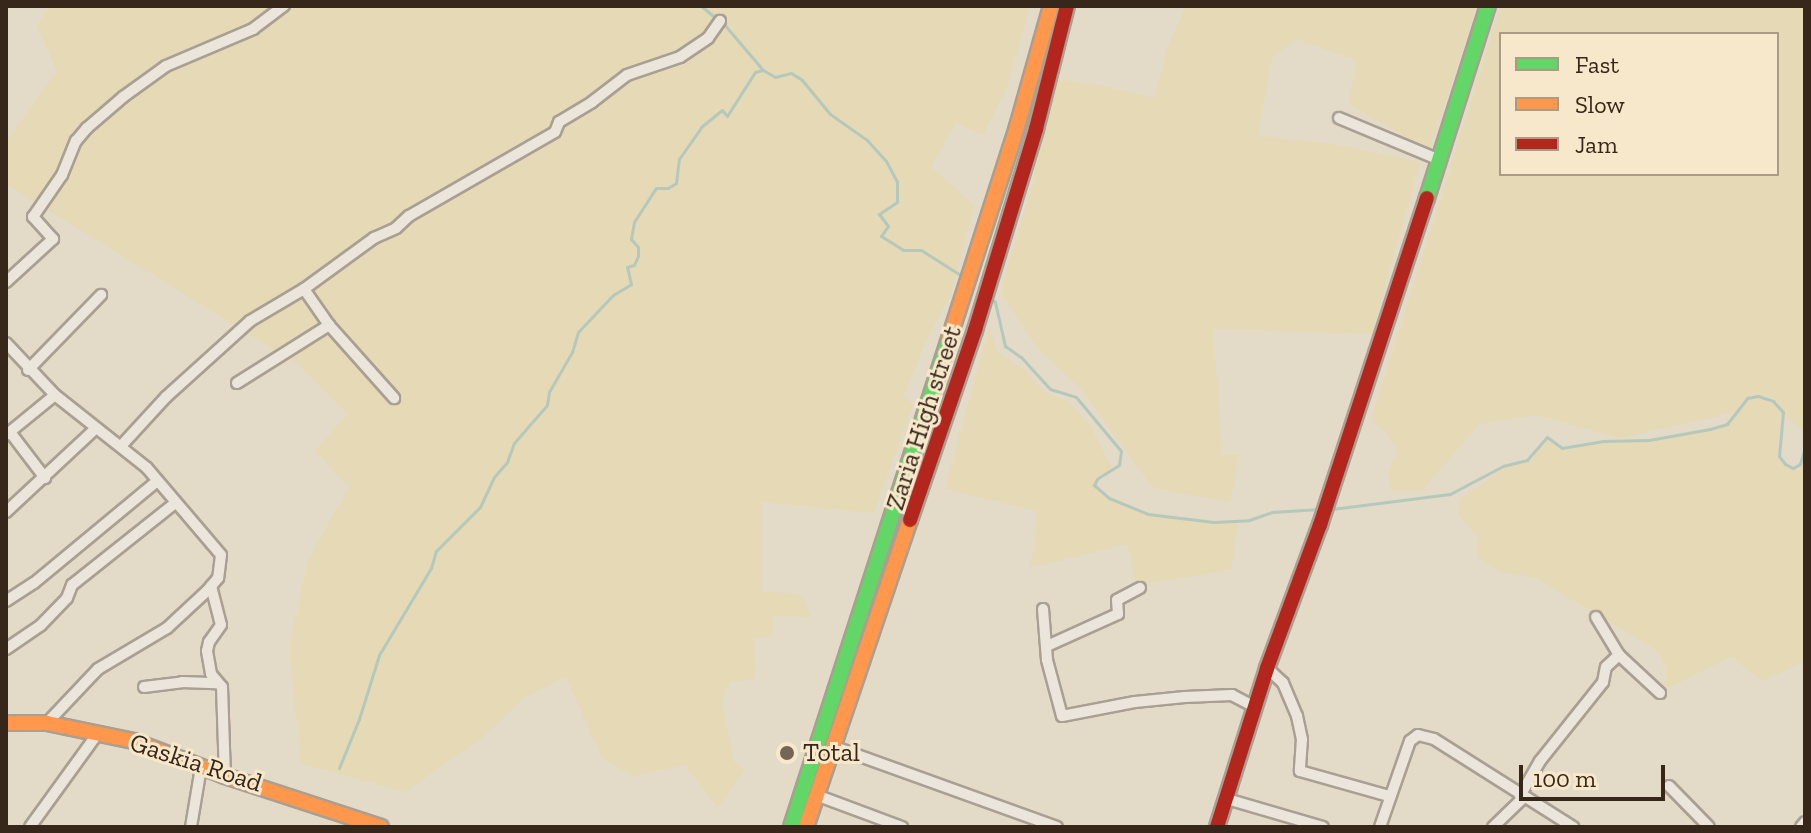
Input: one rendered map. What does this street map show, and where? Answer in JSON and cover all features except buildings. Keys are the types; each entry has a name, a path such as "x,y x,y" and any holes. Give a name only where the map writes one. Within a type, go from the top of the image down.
{"main road":[{"name":"Zaria High street","path":"791,827 981,239 1051,6"},
{"name":"Zaria High street","path":"806,827 975,330 1002,245 1067,6"},
{"path":"1217,827 1267,668 1330,495 1488,6"},
{"name":"Gaskia Road","path":"6,723 47,723 165,750 225,776 268,787 381,827"}],"street":[{"path":"6,282 53,239 33,217 62,175 76,141 87,128 157,72 253,29 284,6"},
{"path":"121,446 222,342 250,321 304,289 409,216 555,132 559,122 627,75 680,57 708,38 720,21"},
{"path":"1339,118 1440,160"},
{"path":"304,289 329,325 394,398"},
{"path":"28,370 101,295"},
{"path":"237,383 329,325"},
{"path":"6,343 28,370 55,395 147,468 155,483 221,555 218,578 211,586 167,628 98,669 47,723"},
{"path":"45,478 8,434 55,395"},
{"path":"6,512 95,429"},
{"path":"6,601 86,542 155,483"},
{"path":"6,649 41,625 67,598 72,585 174,504"},
{"path":"211,586 221,625 209,642 207,651 216,683 223,690 225,776"},
{"path":"1047,646 1118,614 1117,600 1140,588"},
{"path":"1043,609 1047,646 1062,716 1135,702 1185,697 1232,695 1255,707"},
{"path":"1596,617 1619,655 1660,693"},
{"path":"1493,827 1522,797 1540,761 1603,682 1606,667 1619,655"},
{"path":"1267,668 1283,683 1297,716 1302,739 1300,771 1389,796"},
{"path":"144,687 182,682 216,683"},
{"path":"30,827 98,733"},
{"path":"1380,827 1410,741 1418,735 1434,739 1573,827"},
{"path":"832,746 1057,827"},
{"path":"191,827 201,767"},
{"path":"1669,786 1709,827"},
{"path":"816,795 902,827"},
{"path":"1227,799 1302,824 1323,827"},
{"path":"1801,827 1805,822"}],"shaded area":[{"path":"50,6 1030,6 1006,90 983,135 956,123 931,167 974,205 951,294 926,341 904,395 913,405 874,513 761,502 762,591 801,595 811,617 774,616 772,637 754,639 755,679 730,682 722,702 734,762 745,770 718,808 685,765 633,776 602,758 566,677 525,697 483,737 405,792 301,764 289,648 308,560 349,487 315,451 347,414 299,365 6,184 6,142 57,71 37,26"},
{"path":"1186,6 1477,6 1429,151 1349,104 1356,61 1297,39 1272,57 1258,136 1334,144 1420,162 1372,334 1213,329 1222,454 1240,455 1230,502 1153,488 1081,389 1038,349 1000,292 1032,186 1044,119 1058,80 1154,98 1169,45"},
{"path":"1501,6 1805,6 1805,433 1784,415 1772,398 1758,395 1746,397 1733,413 1620,438 1536,415 1479,424 1422,491 1392,491 1388,471 1398,451 1387,434 1371,420"},
{"path":"989,327 997,351 1024,369 1043,391 1067,401 1089,424 1112,468 1094,484 1108,497 1132,509 1178,520 1238,521 1231,570 1136,585 1127,544 1031,568 1037,511 945,489"},
{"path":"1758,397 1772,401 1781,412 1777,456 1781,463 1796,470 1803,466 1805,453 1805,661 1763,681 1731,657 1662,691 1667,674 1658,651 1534,577 1501,572 1477,557 1479,538 1458,515 1460,499 1503,469 1529,462 1547,440 1564,451 1603,443 1655,441 1708,431 1729,425 1747,400"}],"waterway":[{"path":"701,6 717,19"},
{"path":"723,23 763,70 775,77 791,73 802,80 830,114 867,140 886,161 897,182 897,202 879,214 888,226 881,236 903,250 921,250 962,276"},
{"path":"339,768 359,719 379,655 431,568 436,551 480,507 494,477 507,462 514,443 547,405 549,392 572,352 578,332 613,295 631,284 627,267 634,265 638,256 638,247 631,239 634,222 656,188 668,188 676,183 679,159 701,127 722,110 727,116 755,72 763,70"},
{"path":"990,298 995,302 1005,346 1021,357 1050,389 1076,397 1121,451 1119,465 1097,479 1094,485 1109,498 1148,514 1214,522 1249,520 1272,512 1320,509"},
{"path":"1332,509 1450,494 1503,466 1527,460 1547,437 1562,448 1603,441 1649,440 1710,429 1727,424 1747,398 1758,396 1773,401 1783,412 1779,456 1785,464 1793,468 1800,464 1805,446"}],"traffic: fast":[{"path":"1427,198 1488,6"},
{"path":"791,827 949,339"}],"traffic: slow":[{"path":"949,339 1017,127 1051,6"},
{"path":"806,827 910,520"},
{"path":"6,723 47,723 134,741 225,776 381,827"}],"traffic: jam":[{"path":"910,520 975,330 1036,129 1067,6"},
{"path":"1217,827 1267,668 1320,525 1427,198"}],"place":[{"name":"Total","path":"787,753"}]}
